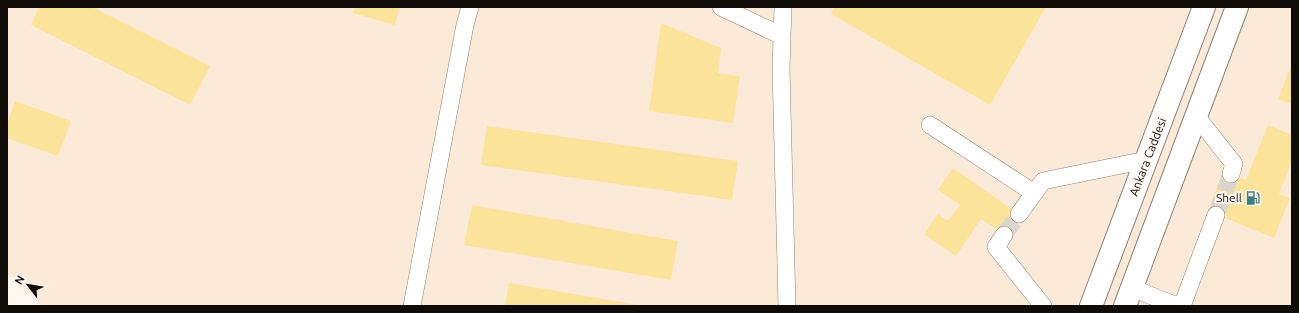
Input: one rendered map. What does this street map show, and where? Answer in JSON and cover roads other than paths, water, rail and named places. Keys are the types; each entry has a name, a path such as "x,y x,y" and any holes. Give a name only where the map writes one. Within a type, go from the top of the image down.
{"highway":[{"name":"Ankara Caddesi","path":"1091,306 1204,7"},
{"path":"1129,297 1237,7"}],"lane":[{"path":"412,306 465,25 470,7"},
{"path":"721,7 782,36"},
{"path":"783,7 781,68 788,306"},
{"path":"1196,116 1234,164 1230,174"},
{"path":"930,125 1034,193"},
{"path":"1019,214 1043,181 1146,160"},
{"path":"1182,306 1216,215"},
{"path":"1004,235 996,247 1043,306"},
{"path":"1129,297 1177,306"}],"tunnel":[{"path":"1216,215 1231,174"},
{"path":"1004,235 1019,214"}],"place":[{"name":"Shell","path":"1253,198"}]}
